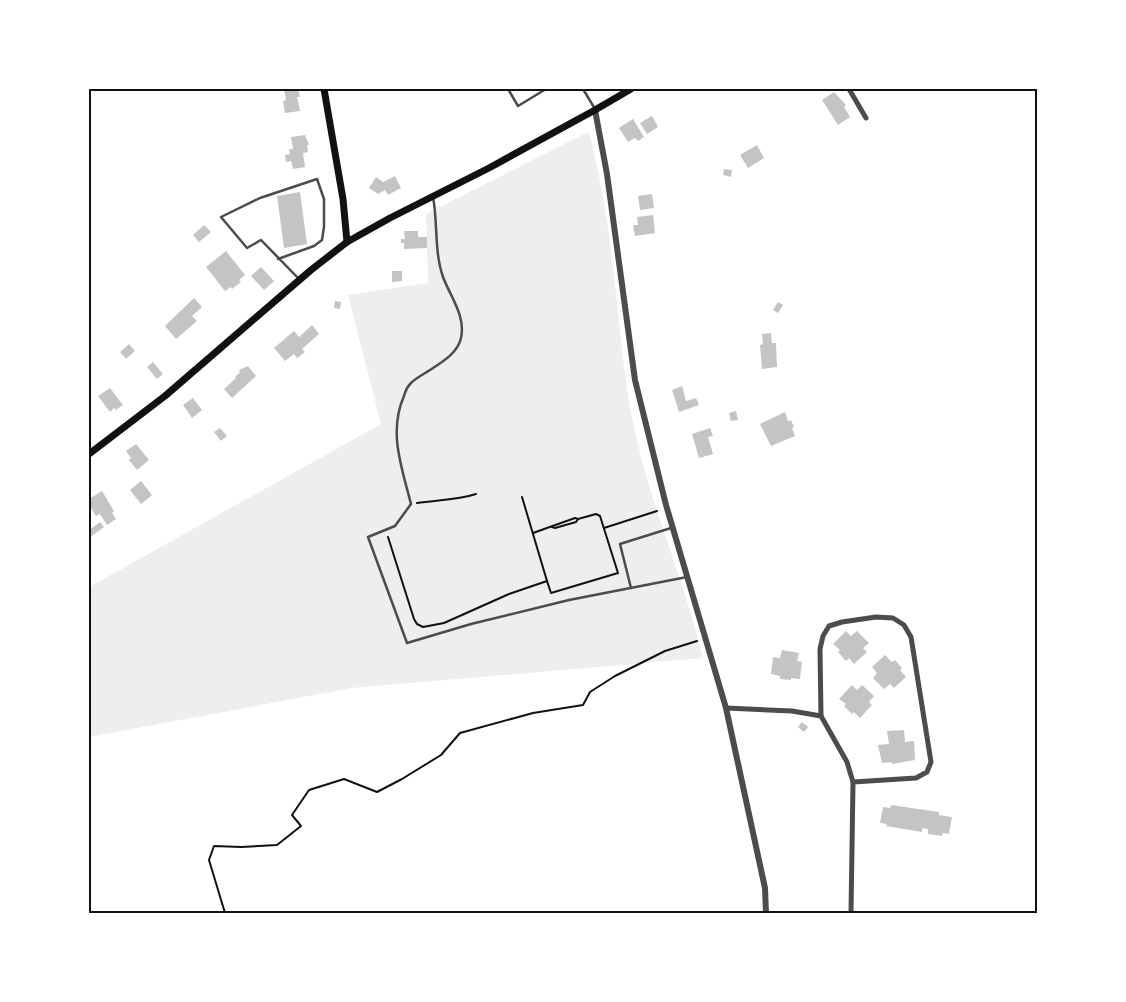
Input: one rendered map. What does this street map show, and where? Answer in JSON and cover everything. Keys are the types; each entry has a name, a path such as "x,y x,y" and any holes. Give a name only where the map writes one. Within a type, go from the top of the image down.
{"main road":[{"path":"325,89 348,242"},
{"path":"89,454 164,396 300,280 348,242 631,89"}],"street":[{"path":"849,89 866,118"},
{"path":"595,110 607,174 636,380 657,472 726,708 765,888 766,913"},
{"path":"850,913 853,782 847,762 821,716 820,649 823,636 829,626 876,617 893,618 904,625 911,637 931,762 927,772 916,778 853,782"},
{"path":"726,708 792,711 821,716"}],"lane":[{"path":"508,89 518,106 547,89"},
{"path":"583,89 595,110"},
{"path":"278,259 314,246 322,240 324,199 317,179 260,198 220,217 247,248 261,240 278,259 300,280"},
{"path":"433,196 438,255 443,276 455,300 461,338 454,352 410,384 401,401 397,421 397,447 411,504 395,526 368,537 407,643 514,613 569,600 688,577"},
{"path":"631,588 620,544 673,527"}],"path":[{"path":"411,504 462,498 476,494"},
{"path":"522,497 551,594 618,573 600,516 596,514 554,524 552,527 533,533"},
{"path":"604,528 657,511"},
{"path":"386,530 414,619 417,624 423,627 444,623 509,594 547,581"},
{"path":"225,913 209,860 214,846 277,845 302,826 292,816 309,790 344,779 377,792 441,755 460,733 533,713 583,705 590,692 615,676 665,651 706,638"}],"shaded area":[{"path":"586,133 589,134 591,140 606,214 623,361 633,422 648,482 703,658 352,688 89,737 89,587 381,424 348,295 428,283 426,214"}],"building":[{"path":"284,89 298,89 300,97 297,97 300,111 285,113 283,101 286,100"},
{"path":"834,92 846,105 844,107 850,117 838,125 822,100"},
{"path":"652,116 658,127 647,134 640,123"},
{"path":"633,119 644,137 638,141 635,138 628,142 619,128"},
{"path":"305,135 309,145 307,145 308,152 303,153 305,167 293,169 291,161 286,162 285,155 290,154 289,149 293,149 291,137"},
{"path":"757,145 764,158 748,168 740,155"},
{"path":"724,169 732,170 731,177 723,175"},
{"path":"395,176 401,188 388,195 385,190 378,194 369,188 376,177 383,182"},
{"path":"300,192 307,244 284,248 277,196"},
{"path":"652,194 654,208 640,210 638,196"},
{"path":"653,215 655,233 635,236 633,225 638,225 637,217"},
{"path":"204,225 211,232 199,242 193,235"},
{"path":"404,231 418,231 418,237 427,237 427,248 404,249 404,243 401,243 401,239 405,239"},
{"path":"226,251 245,275 239,280 241,282 232,289 231,287 225,291 206,267"},
{"path":"261,267 274,281 264,290 251,276"},
{"path":"392,271 402,271 402,281 392,282"},
{"path":"194,298 202,307 192,316 197,321 176,339 165,326"},
{"path":"335,301 341,302 340,309 334,308"},
{"path":"778,302 783,305 778,313 773,310"},
{"path":"312,325 319,334 302,349 305,352 297,358 294,354 285,361 274,348 294,331 299,337"},
{"path":"771,333 772,343 776,343 777,367 762,369 760,345 763,344 762,334"},
{"path":"129,344 135,351 126,359 120,352"},
{"path":"153,362 163,374 157,379 147,367"},
{"path":"248,366 256,376 232,398 224,389 236,378 240,372 239,370"},
{"path":"682,386 686,401 696,398 699,405 679,412 672,390"},
{"path":"110,388 123,405 116,410 114,408 110,412 98,396"},
{"path":"193,398 202,410 192,418 183,405"},
{"path":"736,411 738,420 731,421 729,413"},
{"path":"785,412 788,421 791,420 794,427 792,428 795,436 771,446 760,424"},
{"path":"220,428 227,436 221,441 214,432"},
{"path":"710,428 713,436 708,437 713,454 699,458 692,434"},
{"path":"136,444 149,460 137,470 129,460 131,458 126,451"},
{"path":"141,481 152,495 141,504 130,490"},
{"path":"102,491 114,511 112,513 116,519 107,525 100,514 96,516 89,505 89,499"},
{"path":"100,522 104,527 89,538 89,530"},
{"path":"846,631 851,636 857,631 869,643 863,648 867,652 854,664 849,658 846,661 838,652 840,650 833,644"},
{"path":"782,650 799,653 797,661 802,662 800,679 780,679 780,676 771,674 773,657 780,658"},
{"path":"885,655 892,662 895,660 902,668 900,670 906,677 894,688 890,684 884,689 873,678 877,673 872,667"},
{"path":"852,685 857,690 862,685 874,696 869,702 872,705 860,718 854,712 852,714 844,706 846,704 839,699"},
{"path":"802,722 808,727 804,732 798,727"},
{"path":"904,730 905,742 914,741 915,760 892,764 891,762 882,763 878,745 889,744 887,731"},
{"path":"891,805 939,812 939,815 952,817 949,834 943,833 942,836 928,834 928,829 922,828 922,832 886,826 887,824 880,823 883,807 890,808"}]}
